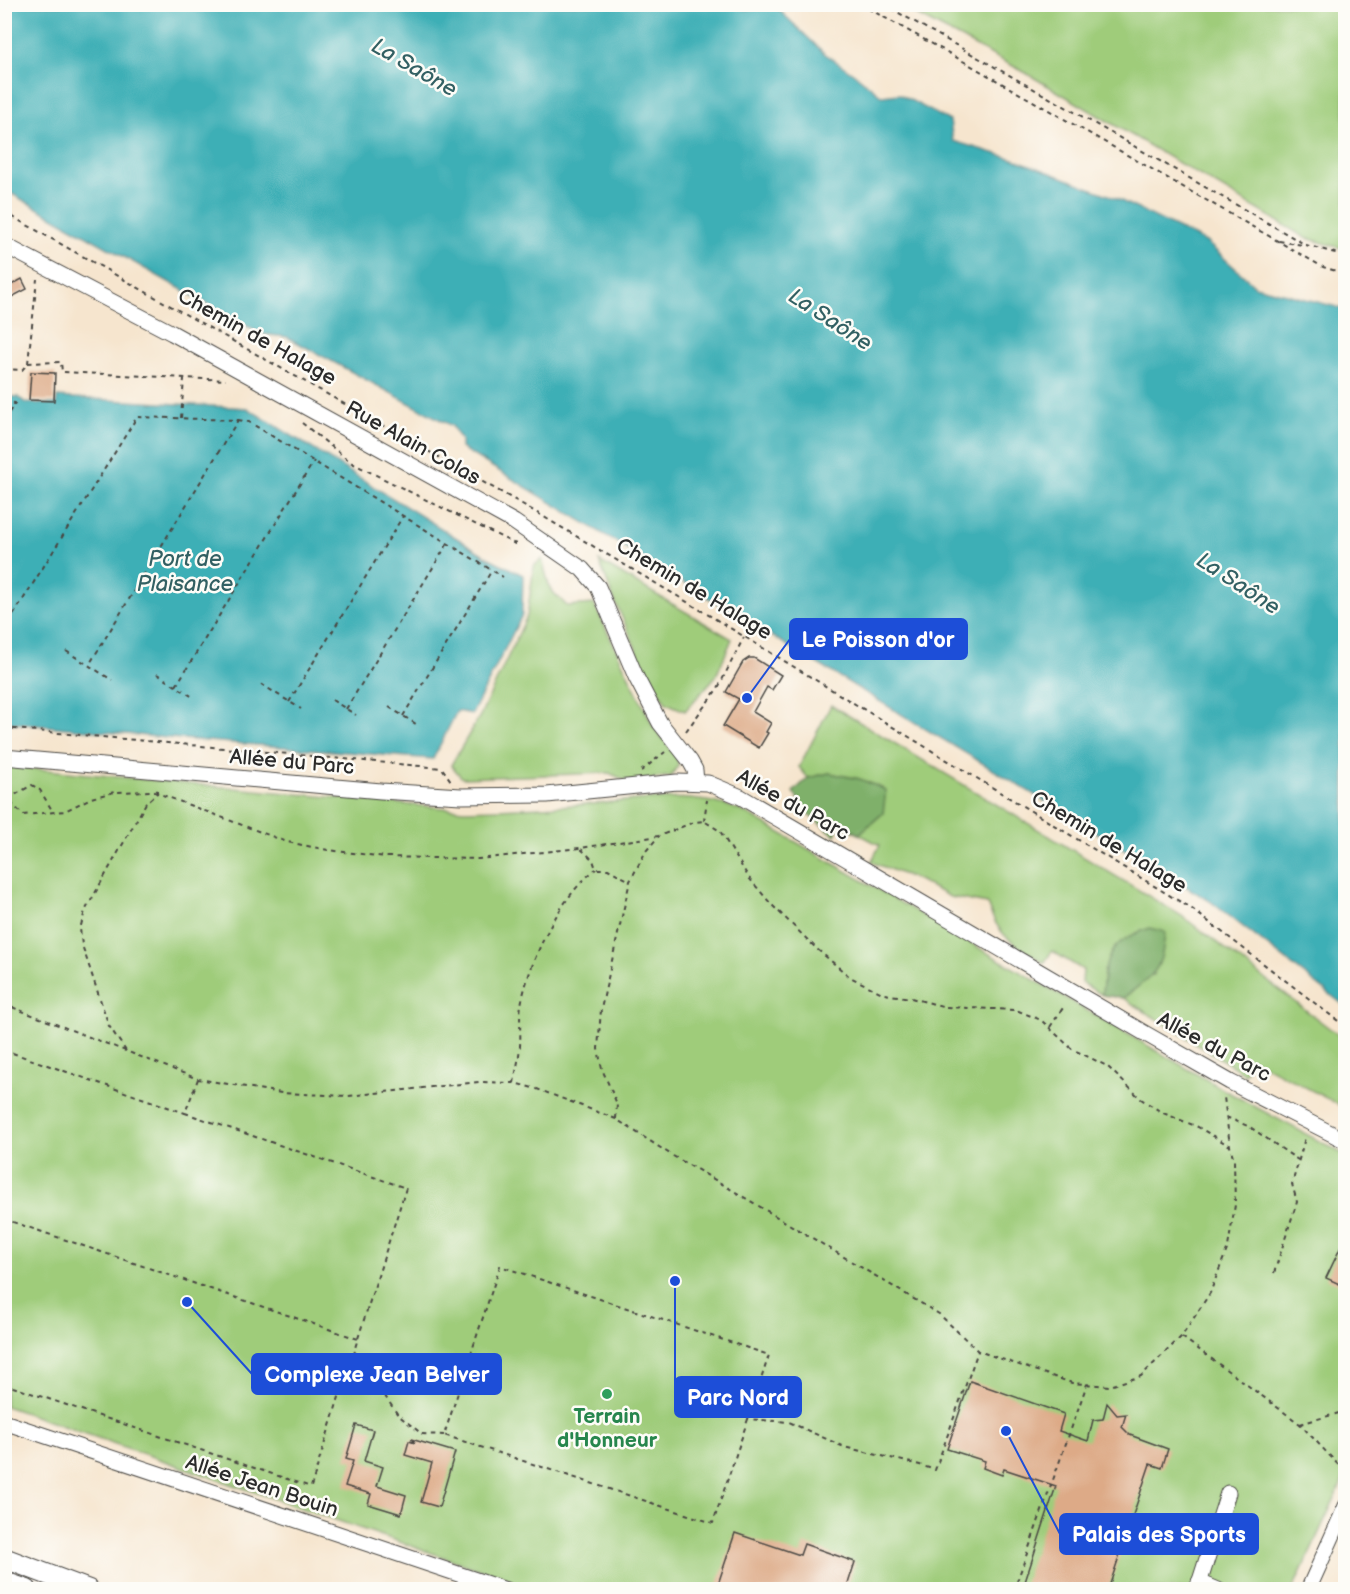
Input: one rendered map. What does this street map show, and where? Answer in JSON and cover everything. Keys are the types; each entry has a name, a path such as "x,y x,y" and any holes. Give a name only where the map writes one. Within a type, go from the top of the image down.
{"main road":[{"path":"4,1558 89,1590"},
{"path":"4,1582 27,1590"}],"street":[{"name":"Rue Alain Colas","path":"4,245 182,339 523,528 582,569 598,587 636,677 660,723 695,770 698,790"},
{"name":"Allée du Parc","path":"4,757 156,772 461,796 547,795 677,782 698,790 722,788 1230,1082 1346,1141"},
{"name":"Allée Jean Bouin","path":"4,1422 506,1590"},
{"path":"1218,1590 1198,1586 1228,1493"},
{"path":"1308,1590 1346,1506"}],"path":[{"path":"860,4 1276,241 1323,267 1346,274"},
{"path":"883,4 1306,245"},
{"name":"Chemin de Halage","path":"4,212 522,504 1192,909 1346,1027"},
{"path":"1276,241 1306,245 1346,256"},
{"path":"4,369 22,370 27,363 39,264"},
{"path":"27,363 61,362 62,372 231,380"},
{"path":"181,418 184,378"},
{"path":"4,402 15,403 4,420"},
{"path":"4,630 137,417 249,422 503,577"},
{"path":"89,665 238,420"},
{"path":"301,422 352,463 515,544 523,528"},
{"path":"176,686 314,461"},
{"path":"289,702 403,516"},
{"path":"346,709 448,543"},
{"path":"403,716 492,570"},
{"path":"635,787 640,772 676,743 698,717 718,688 744,637"},
{"path":"66,651 112,680"},
{"path":"157,674 193,697"},
{"path":"261,684 301,709"},
{"path":"332,700 356,716"},
{"path":"389,707 417,724"},
{"path":"4,728 442,768 461,796"},
{"path":"156,772 157,793"},
{"path":"53,812 40,790 32,785 6,798 23,815 65,811 91,798 114,792 152,791 287,842 386,857 478,859 580,848 659,836 694,822 704,821 720,831 749,878 771,904 818,950 850,977 884,994 946,1007 1016,1010 1041,1020 1072,1049 1107,1066 1141,1099 1163,1113 1198,1127 1230,1146"},
{"path":"698,790 707,798 704,821"},
{"path":"126,1051 109,1026 82,945 80,929 85,911 146,803 157,793"},
{"path":"616,1119 617,1104 602,1069 598,1049 598,1031 606,982 630,880 646,851 659,836"},
{"path":"580,848 593,860 596,869"},
{"path":"514,1083 520,1047 521,1008 527,978 544,938 568,899 596,869 608,869 630,880"},
{"path":"1050,1028 1074,992"},
{"path":"4,1004 198,1079 282,1093 348,1096 479,1082 514,1083 572,1101 616,1119 673,1156 717,1180 939,1314 978,1351 1072,1383 1110,1386 1141,1376 1182,1336 1210,1293 1228,1247 1234,1205 1234,1160 1224,1098 1230,1082"},
{"path":"4,1050 406,1188 311,1487 4,1384"},
{"path":"185,1113 198,1079"},
{"path":"1226,1117 1250,1127 1298,1160"},
{"path":"1274,1273 1297,1202 1292,1184 1310,1121"},
{"path":"4,1219 358,1339"},
{"path":"354,1351 398,1415 422,1434 444,1436 713,1523 769,1355 500,1266 444,1436"},
{"path":"1182,1336 1300,1424 1346,1473"},
{"path":"748,1419 789,1422 844,1447 935,1470 978,1351"},
{"path":"1014,1590 1087,1384"},
{"path":"1300,1424 1346,1411"}],"green space":[{"path":"898,5 1345,5 1345,249 1306,238 1026,73"},
{"path":"542,559 550,589 567,606 594,604 653,726 677,757 678,767 671,776 629,782 609,773 462,778 451,765 481,714 527,616 534,566"},
{"path":"599,561 732,639 716,676 685,711 666,703 642,662"},
{"path":"831,705 1182,916 1345,1040 1345,1108 1252,1059 1245,1074 1123,998 1154,974 1104,971 1102,995 1082,983 1083,970 1052,951 1044,963 1009,940 997,926 987,904 950,897 918,880 871,862 880,845 859,834 883,813 860,779 829,773 808,778 799,767"},
{"path":"5,766 465,810 669,798 708,801 727,806 746,813 1226,1091 1345,1155 1345,1476 1293,1589 536,1589 5,1406"},
{"path":"829,773 860,779 886,790 883,813 859,834 840,824 835,835 810,816 793,792 808,778"},
{"path":"1150,928 1165,932 1159,965 1149,977 1123,998 1102,995 1105,969 1112,951 1126,938"}],"water":[{"name":"La Saône","path":"5,5 737,5 746,10 777,8 824,53 882,96 899,94 950,121 953,141 1017,160 1111,196 1206,242 1255,286 1345,309 1345,1006 1210,901 461,448 461,440 452,426 287,337 261,334 5,190"},
{"name":"Port de Plaisance","path":"5,396 18,397 26,403 56,404 57,397 247,408 489,558 523,575 522,615 472,714 457,711 433,759 157,737 5,722"}],"building":[{"path":"22,279 27,289 4,301 4,289"},
{"path":"31,372 55,373 54,401 29,400"},
{"path":"754,658 781,675 772,690 767,687 753,712 771,723 759,748 723,726 739,699 726,692 743,662"},
{"path":"1346,1236 1346,1287 1326,1278"},
{"path":"970,1381 1064,1414 1059,1431 1088,1441 1093,1420 1103,1419 1107,1403 1117,1415 1126,1414 1122,1427 1130,1435 1168,1449 1162,1468 1150,1464 1108,1590 1037,1590 1024,1585 1056,1486 1004,1469 1002,1475 983,1468 985,1461 947,1449"},
{"path":"356,1425 373,1430 364,1461 383,1467 377,1486 406,1495 401,1514 368,1504 371,1494 345,1486 353,1461 346,1459"},
{"path":"411,1439 455,1452 439,1507 421,1502 432,1463 405,1455 409,1441 415,1443"},
{"path":"735,1533 800,1555 804,1544 855,1562 846,1590 716,1590"}],"place":[{"name":"Le Poisson d'or","path":"747,698"},
{"name":"Parc Nord","path":"675,1281"},
{"name":"Complexe Jean Belver","path":"187,1302"},
{"name":"Terrain d'Honneur","path":"607,1394"},
{"name":"Palais des Sports","path":"1006,1431"}]}
